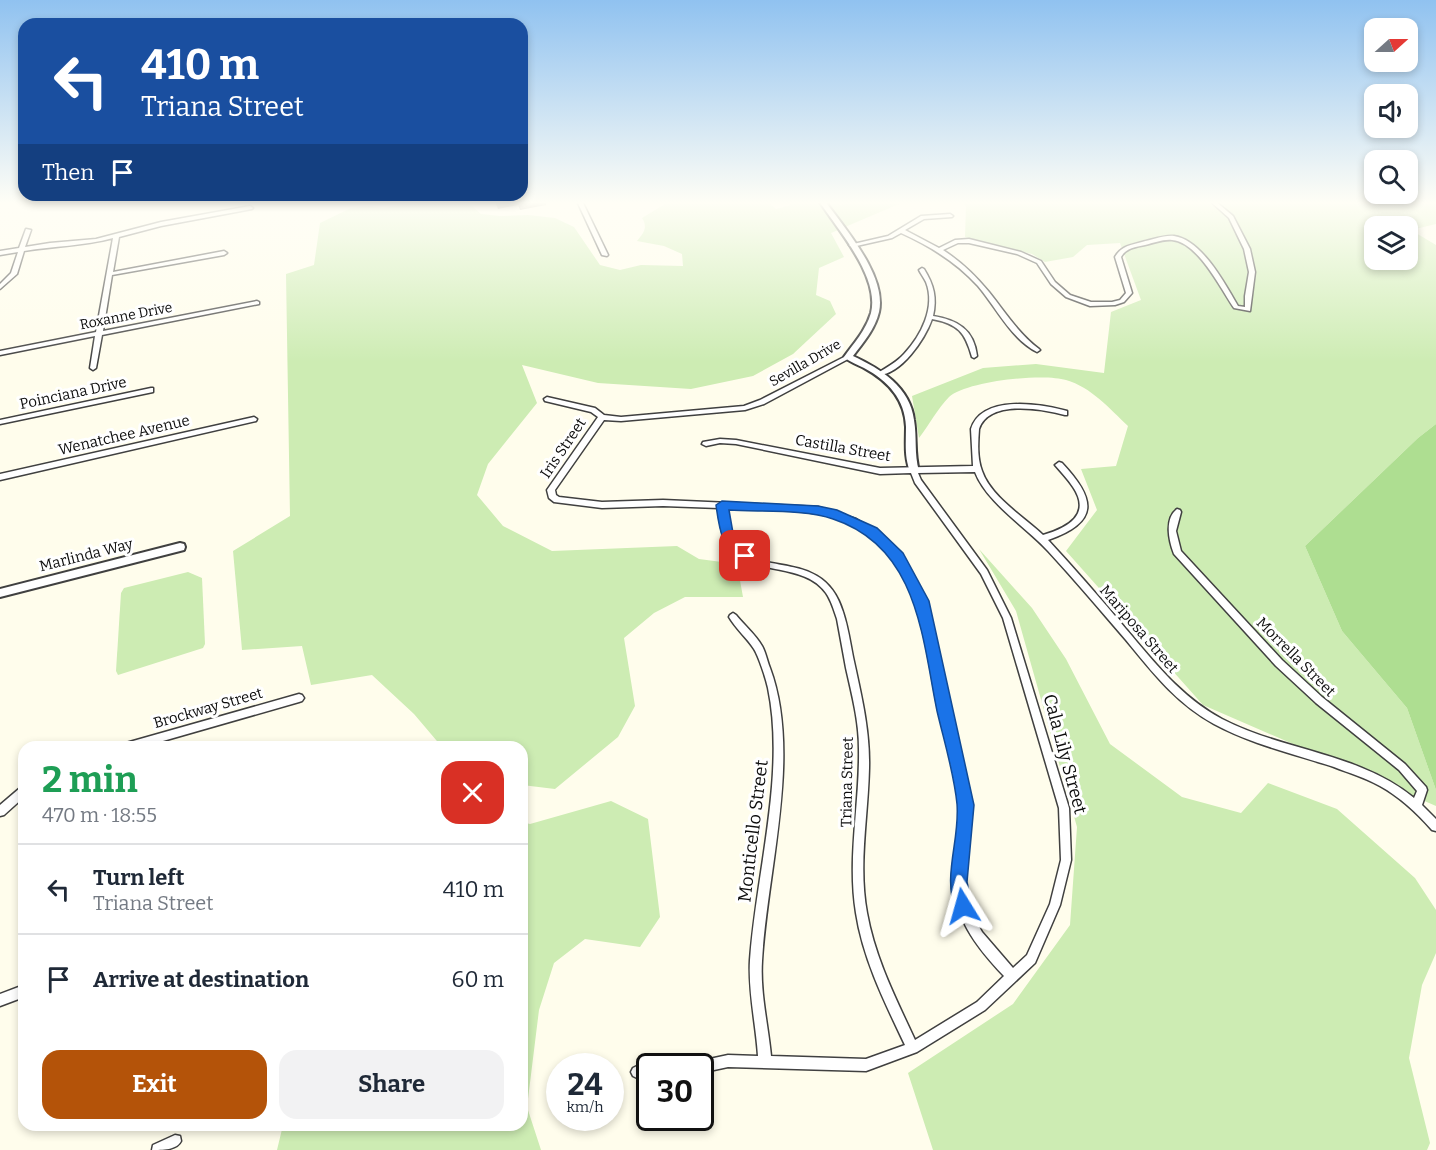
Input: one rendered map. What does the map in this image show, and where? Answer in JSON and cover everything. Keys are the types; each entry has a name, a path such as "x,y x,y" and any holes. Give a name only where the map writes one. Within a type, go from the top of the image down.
{"street":[{"path":"0,287 14,274 20,255"},
{"path":"93,368 113,255"},
{"path":"110,274 215,255"},
{"name":"Sevilla Drive","path":"602,417 621,419 745,408 762,402 848,357 864,339 877,304 872,278 858,255"},
{"path":"950,255 980,284 1023,340 1037,350"},
{"path":"1023,255 1039,262 1053,283 1068,296 1090,304 1101,305 1122,301 1129,293 1119,255"},
{"path":"1198,255 1214,273 1236,307 1242,310 1250,309 1248,296 1252,272 1248,255"},
{"path":"880,374 889,370 912,352 925,331 932,291 928,277 922,270"},
{"name":"Roxanne Drive","path":"0,353 257,303"},
{"path":"929,317 952,322 959,327 974,348 974,356"},
{"name":"Cala Lily Street","path":"714,1064 728,1061 765,1061 866,1065 912,1048 981,1006 1031,959 1060,890 1066,851 1064,808 1000,600 984,572 918,481 911,462 910,418 906,405 896,388 880,374 848,357"},
{"name":"Poinciana Drive","path":"0,422 151,390"},
{"path":"546,399 593,410 602,417"},
{"name":"Mariposa Street","path":"1065,413 1050,408 1016,407 996,409 985,414 978,421 974,430 975,462 981,478 993,494 1042,539 1174,690 1199,711 1229,727 1376,779 1417,805 1436,826"},
{"name":"Iris Street","path":"602,417 551,490 552,496 557,500 602,505 663,503 722,505"},
{"name":"Wenatchee Avenue","path":"0,477 254,419"},
{"name":"Castilla Street","path":"706,444 720,441 736,442 880,471 977,469"},
{"path":"1042,539 1070,527 1078,520 1084,506 1085,501 1074,479 1059,465"},
{"path":"722,505 818,510 837,515 872,531 898,557 924,609 965,805 958,882 963,906 980,940 1013,977"},
{"name":"Triana Street","path":"722,505 726,533 732,546 757,561 794,569 809,575 827,589 838,606 863,727 858,872 861,913 874,956 912,1048"},
{"name":"Morrella Street","path":"1177,512 1172,531 1178,552 1279,663 1319,700 1402,767 1422,790 1417,805"},
{"name":"Marlinda Way","path":"0,593 180,547"},
{"name":"Monticello Street","path":"733,617 749,630 765,664 773,688 779,726 778,767 755,964 765,1061"},
{"name":"Brockway Street","path":"147,741 299,698"},
{"path":"0,811 18,796"},
{"path":"0,1000 18,993"},
{"path":"158,1150 175,1141"}],"green space":[{"path":"315,255 593,255 600,265 620,270 641,265 683,266 682,255 843,255 844,257 819,268 816,295 830,301 836,314 793,354 753,376 691,389 598,383 522,365 537,403 488,464 477,495 503,526 552,551 677,546 699,559 737,564 743,597 685,597 654,613 624,638 635,706 618,737 555,789 528,786 528,741 437,741 414,714 372,675 311,685 302,646 242,650 233,551 290,516 286,274 314,265"},
{"path":"1033,255 1076,255 1045,262"},
{"path":"1124,255 1364,255 1364,270 1418,270 1418,255 1436,255 1436,424 1418,438 1305,546 1342,631 1407,708 1436,790 1436,806 1203,705 1066,551 1097,510 1081,469 1116,466 1128,426 1092,393 1066,380 1041,377 1006,380 972,387 958,391 949,397 919,438 912,396 983,368 1036,364 1104,373 1111,312 1141,300"},
{"path":"1436,424 1436,790 1407,708 1342,631 1305,546 1418,438"},
{"path":"979,549 1032,608 1066,659 1110,744 1182,797 1241,813 1268,783 1337,809 1415,878 1436,910 1436,953 1422,985 1409,1058 1430,1143 1427,1150 933,1150 908,1073 1013,1004 1070,925 1077,827 1016,611"},
{"path":"188,572 202,578 205,644 203,648 118,675 116,671 121,593 124,588"},
{"path":"611,801 648,819 660,917 640,947 585,939 554,963 539,1010 528,1099 528,824"},
{"path":"528,1110 541,1150 277,1150 282,1131 528,1131"}],"route":[{"path":"745,556 732,546 726,533 722,505 818,510 837,515 872,531 898,557 922,601 965,805 958,882 963,906"}]}
